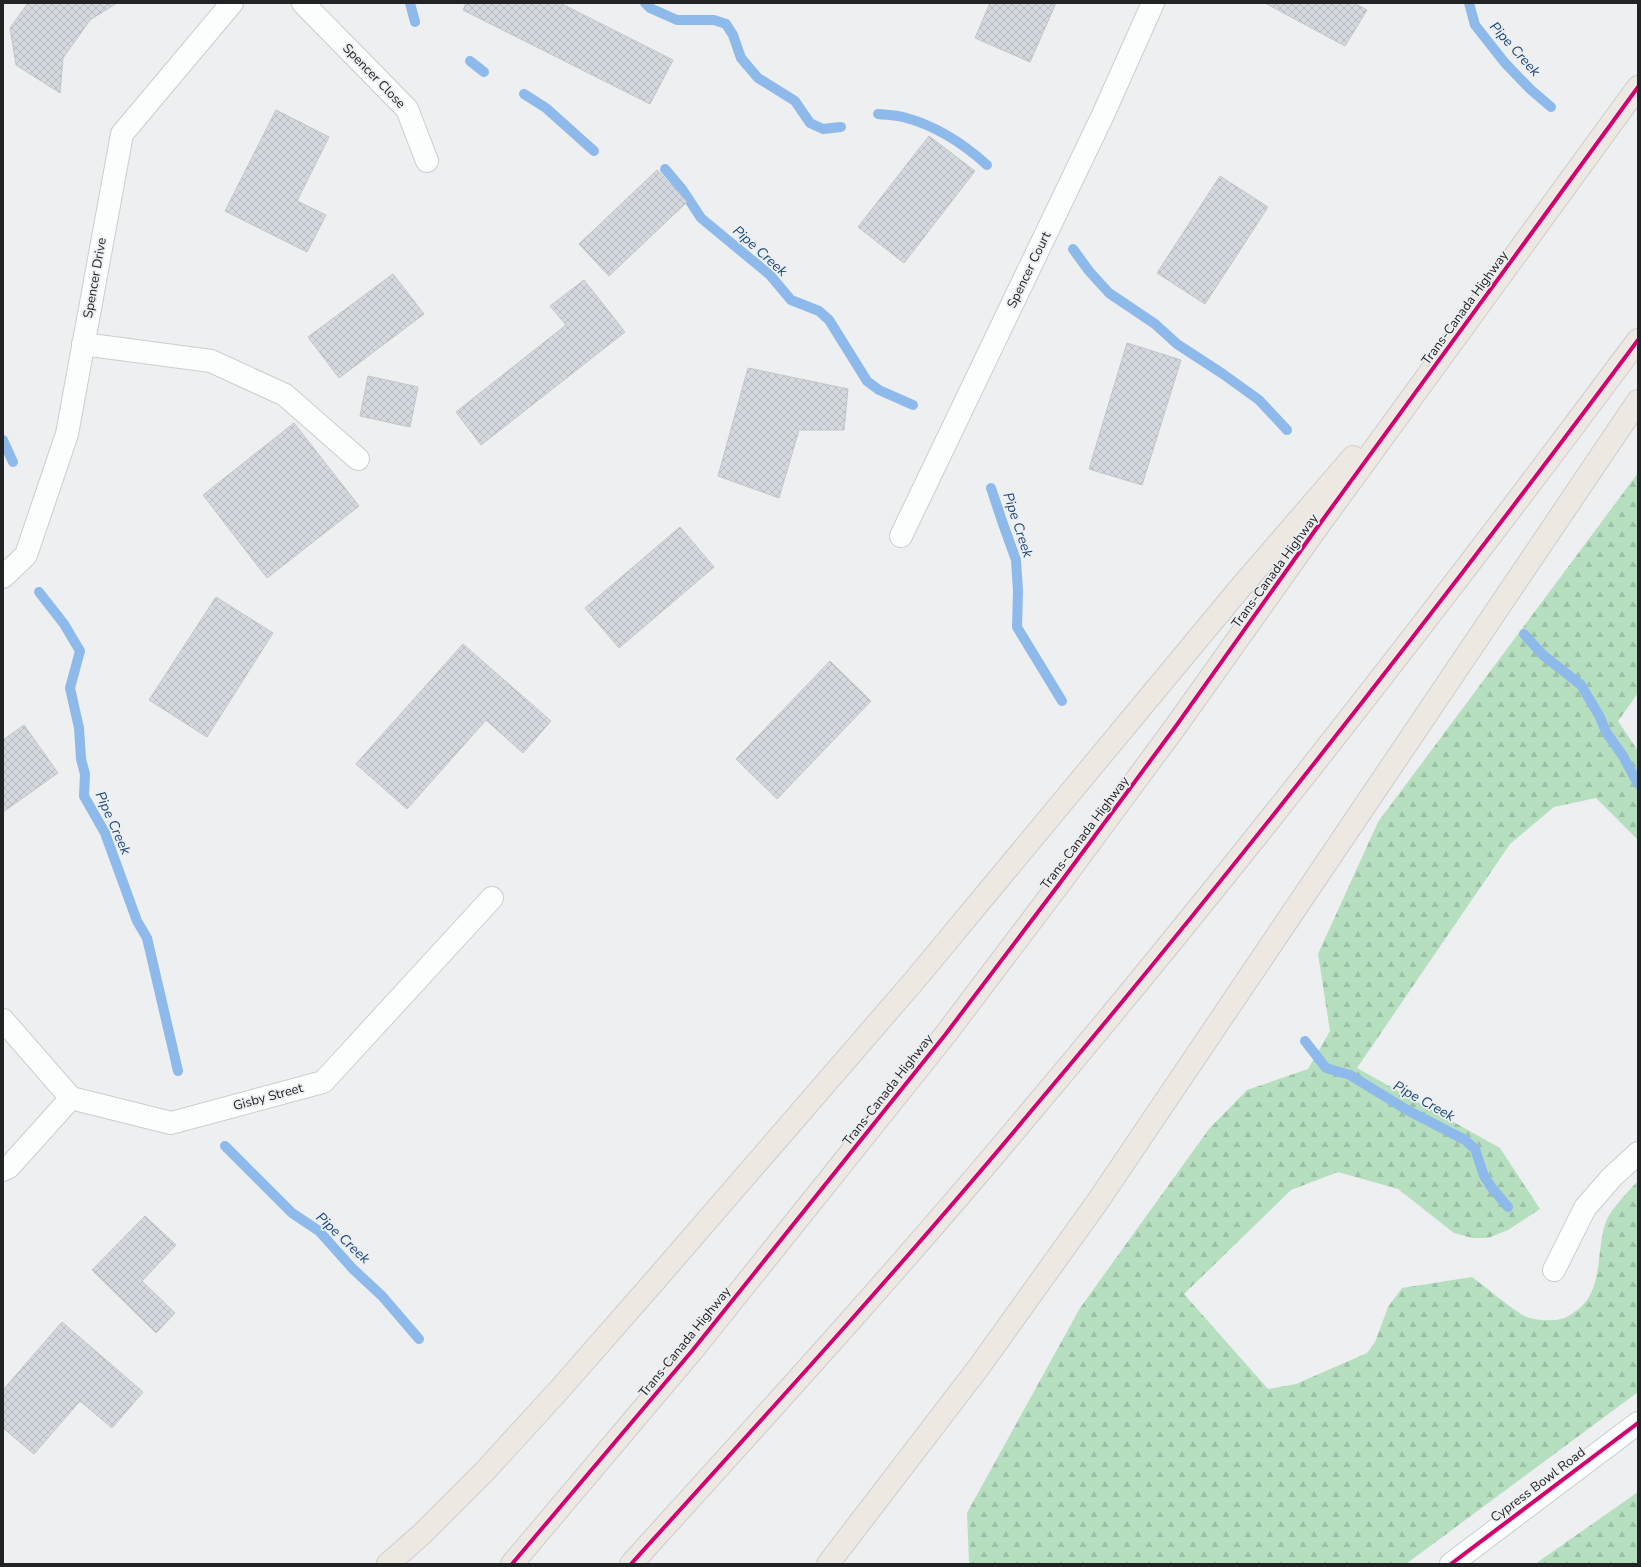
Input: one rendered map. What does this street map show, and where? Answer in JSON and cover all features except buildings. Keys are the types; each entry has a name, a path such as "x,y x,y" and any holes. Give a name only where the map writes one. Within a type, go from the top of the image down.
{"highway":[{"name":"Trans-Canada Highway","path":"512,1564 692,1351 945,1035 1162,745 1316,529 1638,86"},
{"path":"388,1564 423,1533 485,1471 559,1390 652,1284 914,981 1240,588 1461,330"},
{"path":"631,1564 766,1416 908,1255 1031,1112 1155,962 1281,807 1638,340"},
{"path":"828,1564 979,1367 1098,1201 1638,401"}],"street":[{"name":"Spencer Drive","path":"3,577 26,555 67,434 122,134 232,3"},
{"name":"Spencer Close","path":"302,3 407,109 427,162"},
{"name":"Spencer Court","path":"901,536 1102,117 1154,3"},
{"path":"84,344 212,361 285,395 358,459"},
{"name":"Gisby Street","path":"71,1098 171,1123 323,1082 492,898"},
{"path":"3,1020 71,1098 9,1167 3,1170"},
{"path":"1554,1270 1585,1208 1612,1177 1638,1153"},
{"name":"Cypress Bowl Road","path":"1451,1564 1638,1423"}],"green space":[{"path":"1638,473 1638,693 1618,721 1638,751 1638,840 1596,798 1554,807 1510,844 1357,1068 1500,1148 1540,1209 1508,1230 1488,1238 1472,1238 1454,1233 1398,1189 1338,1172 1291,1190 1184,1294 1268,1389 1296,1384 1367,1353 1375,1342 1388,1307 1402,1288 1472,1277 1508,1305 1525,1316 1542,1320 1561,1319 1565,1318 1583,1305 1590,1294 1595,1283 1598,1270 1603,1231 1607,1219 1638,1181 1638,1392 1406,1564 968,1564 967,1513 1080,1308 1209,1129 1247,1090 1308,1069 1330,1031 1318,954 1378,822"},
{"path":"1638,1492 1638,1564 1535,1564"}],"waterway":[{"name":"Pipe Creek","path":"410,3 415,22"},
{"path":"645,3 650,8 677,20 714,20 726,24 733,35 741,58 758,78 795,101 810,123 823,129 841,127"},
{"name":"Pipe Creek","path":"1469,3 1475,25 1505,63 1530,89 1551,107"},
{"name":"Pipe Creek","path":"470,61 484,72"},
{"name":"Pipe Creek","path":"524,94 546,108 594,151"},
{"path":"878,114 894,115 915,120 937,130 969,150 987,165"},
{"name":"Pipe Creek","path":"665,169 682,189 701,218 770,275 791,300 819,311 829,320 867,381 879,390 913,405"},
{"path":"1073,249 1089,271 1109,293 1155,324 1177,344 1259,400 1287,430"},
{"name":"Pipe Creek","path":"3,440 13,462"},
{"name":"Pipe Creek","path":"991,488 1016,560 1018,591 1017,627 1062,701"},
{"name":"Pipe Creek","path":"39,592 64,624 80,651 70,688 79,728 81,759 85,774 84,796 105,833 137,921 147,938 178,1071"},
{"path":"1524,634 1543,655 1581,685 1600,717 1606,732 1623,756 1638,784"},
{"name":"Pipe Creek","path":"1305,1041 1326,1068 1350,1075 1407,1110 1465,1140 1475,1149 1484,1176 1508,1207"},
{"name":"Pipe Creek","path":"225,1146 292,1213 319,1231 353,1269 382,1296 419,1339"}],"cycle path":[{"path":"512,1564 692,1351 945,1035 1176,726 1316,529 1638,87"},
{"path":"631,1564 784,1395 934,1225 1111,1016 1341,730 1491,536 1638,340"},
{"path":"1451,1564 1638,1423"}]}
